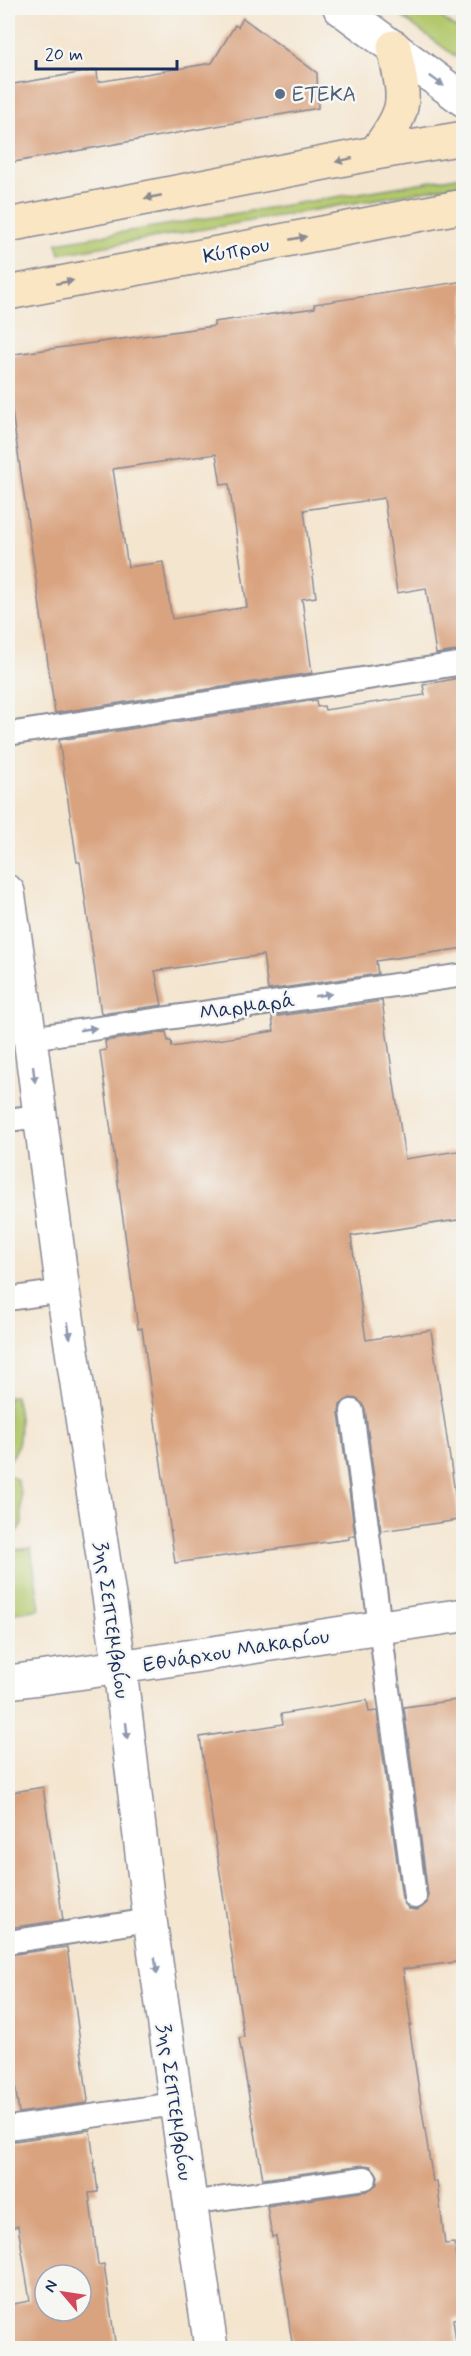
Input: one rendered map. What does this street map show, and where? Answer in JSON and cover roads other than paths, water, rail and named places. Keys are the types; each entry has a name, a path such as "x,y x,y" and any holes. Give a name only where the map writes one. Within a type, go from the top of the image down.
{"main road":[{"path":"375,153 393,129 402,110 404,96 394,47"},
{"path":"8,225 375,153 464,138"},
{"name":"Κύπρου","path":"8,293 464,206"}],"street":[{"path":"340,8 464,100"},
{"name":"3ης Σεπτεμβρίου","path":"8,892 30,1038 63,1291 120,1669 150,1920 211,2349"},
{"name":"Εθνάρχου Μακαρίου","path":"8,1683 120,1669 380,1626 464,1615"}],"lane":[{"path":"8,734 464,663"},
{"name":"Μαρμαρά","path":"30,1038 464,975"},
{"path":"8,1120 39,1116"},
{"path":"8,1299 63,1291"},
{"path":"352,1411 415,1897"},
{"path":"8,1942 150,1920"},
{"path":"8,2128 175,2104"},
{"path":"190,2203 365,2178"}],"place":[{"name":"ΕΤΕΚΑ","path":"280,94"}]}
